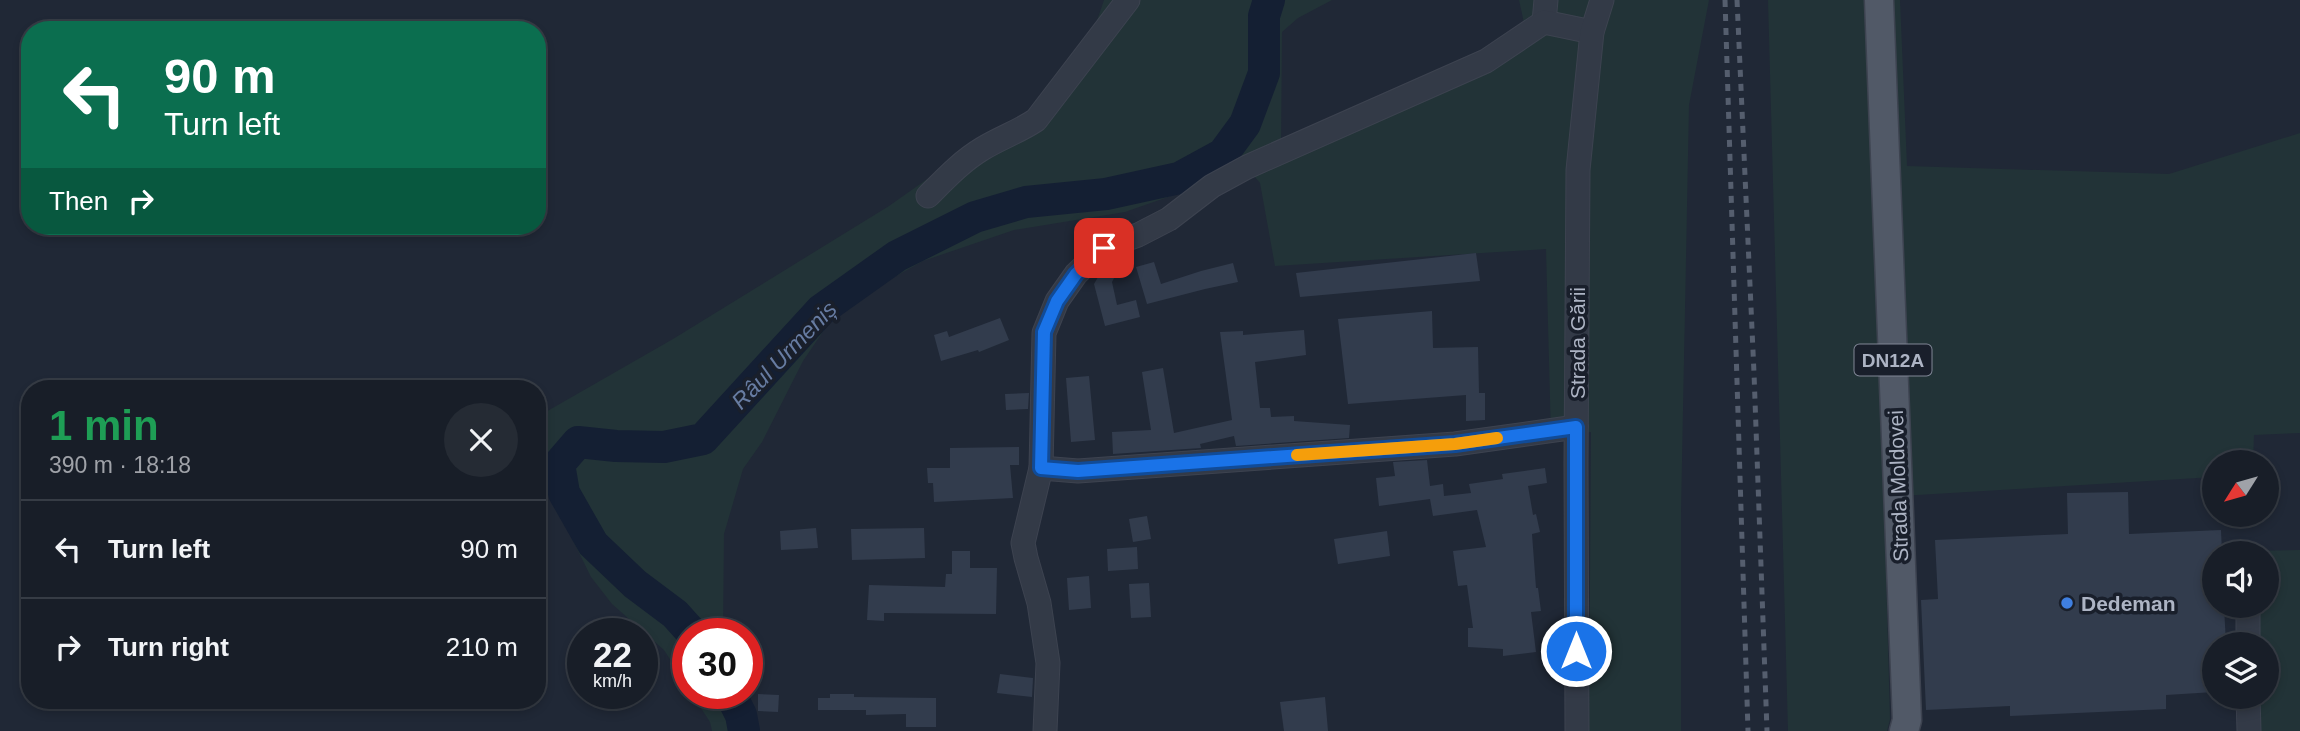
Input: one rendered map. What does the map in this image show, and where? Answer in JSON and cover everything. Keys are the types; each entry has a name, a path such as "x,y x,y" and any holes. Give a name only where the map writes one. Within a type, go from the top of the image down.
{"main road":[{"name":"Strada Moldovei","path":"1879,0 1908,727"}],"street":[{"path":"928,196 982,148 1018,132 1036,120 1128,0"},
{"name":"Strada Gării","path":"1577,731 1578,170 1592,32 1602,0"},
{"path":"1045,731 1048,663 1039,603 1023,543 1041,468 1044,332 1057,301 1076,274 1104,248 1169,219 1212,186 1259,161 1486,61 1545,11 1592,32"},
{"path":"1041,468 1078,471 1455,444 1576,427"},
{"path":"2248,709 2249,731"}],"shaded area":[{"path":"1104,0 1332,0 1298,18 1282,32 1281,150 1529,46 1519,0 1709,0 1689,105 1681,512 1681,731 1589,731 1591,432 1551,436 1546,249 1275,266 1260,183 1248,169 1125,212 1014,230 923,261 864,294 831,320 803,361 762,442 743,469 724,534 723,618 672,618 672,662 658,645 658,618 628,618 612,604 591,577 546,486 546,412 673,339 889,206 964,153 1073,91"},
{"path":"1768,0 1900,0 1907,166 2169,174 2300,133 2300,433 2254,435 2253,450 2202,450 2202,478 1884,497 1890,719 1887,731 1788,731"},
{"path":"2279,550 2300,550 2300,731 2261,731 2260,709 2279,709 2279,632 2258,632 2258,618 2279,618"},
{"path":"701,709 750,709 759,731 712,731"}],"building":[{"path":"1476,253 1480,281 1300,297 1296,273"},
{"path":"1154,262 1161,284 1233,263 1238,282 1147,304 1136,267"},
{"path":"1105,265 1117,272 1112,282 1117,305 1136,300 1140,317 1105,326 1094,284"},
{"path":"1432,311 1433,348 1478,347 1479,393 1485,393 1485,420 1466,421 1466,395 1348,404 1338,319"},
{"path":"1000,318 1009,340 979,352 978,350 941,361 934,335 947,331 949,337"},
{"path":"1304,330 1306,355 1255,362 1260,408 1270,408 1271,417 1294,416 1294,421 1350,425 1349,438 1236,446 1234,436 1200,444 1201,448 1113,454 1112,432 1151,430 1142,372 1163,368 1174,433 1232,420 1220,332 1243,331 1243,335"},
{"path":"1089,376 1095,440 1071,442 1066,378"},
{"path":"1029,393 1028,409 1006,410 1005,394"},
{"path":"1019,447 1019,465 1010,465 1013,498 934,502 933,483 928,483 927,468 950,468 950,448"},
{"path":"1427,460 1430,486 1443,484 1444,496 1471,493 1469,484 1503,479 1502,474 1545,468 1547,483 1528,486 1533,515 1536,514 1540,532 1532,534 1536,588 1541,611 1531,612 1536,652 1503,656 1503,649 1468,647 1468,628 1473,628 1467,585 1458,586 1453,551 1486,547 1477,510 1433,516 1430,499 1379,506 1376,478 1395,476 1393,462"},
{"name":"Dedeman","path":"2128,492 2129,534 2221,530 2221,541 2202,541 2202,618 2225,618 2225,632 2202,632 2202,693 2166,695 2166,709 2010,716 2010,706 1926,710 1921,600 1938,599 1935,540 2068,534 2067,493"},
{"path":"1147,516 1151,539 1133,542 1129,519"},
{"path":"816,528 818,548 781,550 780,531"},
{"path":"924,528 925,558 852,560 851,529"},
{"path":"1387,531 1390,556 1338,564 1334,539"},
{"path":"1137,547 1138,569 1108,571 1107,549"},
{"path":"952,551 970,551 970,568 997,568 996,614 884,613 884,621 867,620 869,585 945,587 946,574 952,574"},
{"path":"1089,576 1091,608 1069,610 1067,578"},
{"path":"1149,583 1151,617 1131,618 1129,584"},
{"path":"1000,674 1033,678 1032,697 997,693"},
{"path":"763,694 779,695 778,712 758,711 763,709"},
{"path":"830,694 936,698 936,727 906,727 906,714 866,715 866,710 818,710 818,698 830,698"},
{"path":"1325,697 1328,731 1284,731 1280,702"}],"waterway":[{"name":"Râul Urmeniș","path":"679,618 635,584 593,544 564,493 559,464 578,442 664,447 703,439 821,310 897,256 975,217 1026,202 1106,194 1179,178 1223,154 1245,124 1264,73 1264,16 1269,0"},
{"name":"Râul Urmeniș","path":"738,709 744,731"}],"railway":[{"path":"1725,0 1748,731"},
{"path":"1737,0 1767,731"}],"slow traffic":[{"path":"1297,455 1455,444 1497,438"}],"place":[{"name":"Dedeman","path":"2067,603"}],"route":[{"path":"1104,248 1076,274 1057,301 1044,332 1041,468 1078,471 1455,444 1576,427 1576,651"}]}
